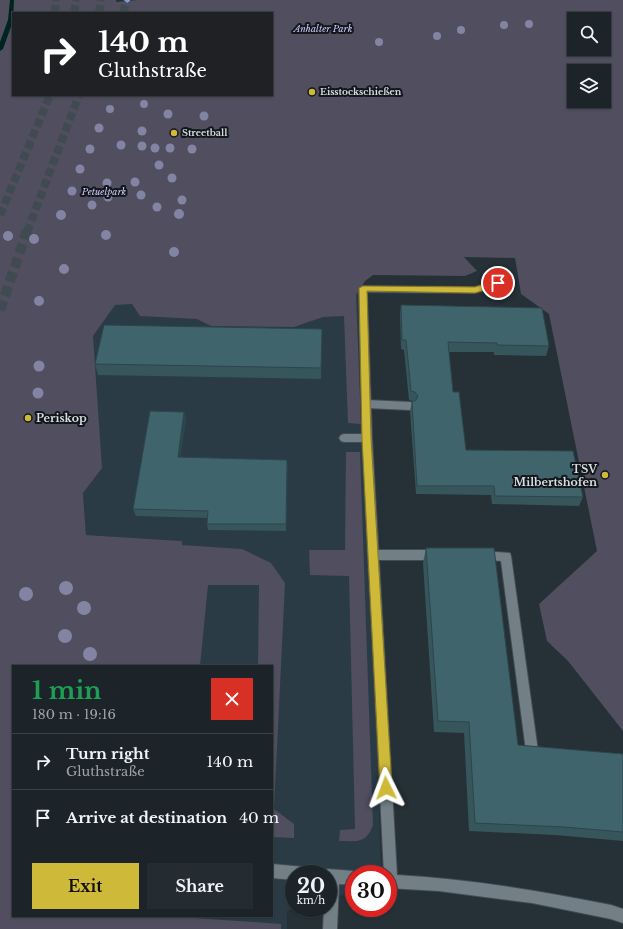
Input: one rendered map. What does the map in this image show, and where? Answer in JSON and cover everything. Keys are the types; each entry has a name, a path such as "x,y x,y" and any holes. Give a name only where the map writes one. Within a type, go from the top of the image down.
{"street":[{"path":"388,865 367,438 363,288 475,290 498,283"},
{"path":"366,404 410,406"},
{"path":"344,438 367,438"},
{"path":"374,555 452,556"},
{"path":"467,556 506,556 532,751"},
{"path":"273,871 285,872"},
{"path":"397,881 439,884 532,896 611,912 623,916"},
{"path":"330,917 330,929"}],"shaded area":[{"path":"361,254 381,865 345,865 345,894 337,897 337,865 285,865 285,917 287,917 287,929 151,929 152,917 273,917 273,665 170,665 182,541 86,535 70,293"}],"green space":[{"path":"0,0 116,0 116,2 138,0 623,0 623,731 568,661 547,641 539,604 597,551 549,314 521,294 515,258 464,257 477,271 465,276 373,275 365,281 356,295 361,424 348,423 344,316 323,317 294,327 211,326 197,319 140,316 132,304 115,305 93,336 102,468 83,493 86,535 182,541 182,545 242,549 271,563 285,583 274,809 294,824 294,838 273,837 273,665 258,665 259,585 208,585 200,665 12,665 12,917 181,917 281,924 281,929 0,929"},
{"path":"346,452 360,452 373,825 367,836 356,841 339,841 340,830 355,829 349,576 310,575 309,550 345,550"}],"building":[{"path":"401,305 542,308 549,346 448,342 453,392 459,392 466,450 573,451 583,497 495,496 494,486 417,486 412,402 416,400 418,396 415,392 411,391 406,340 402,340"},
{"path":"104,325 322,329 321,368 95,364"},
{"path":"150,411 184,412 178,457 287,460 286,524 207,524 208,511 133,509"},
{"path":"426,548 494,548 518,745 623,754 623,832 564,827 475,823 469,722 438,721"}],"waterway":[{"path":"0,49 11,20 12,0"}],"tunnel":[{"path":"55,12 56,0"},
{"path":"74,12 76,0"},
{"path":"99,12 101,0"},
{"path":"123,12 127,1"},
{"path":"0,215 50,96"},
{"path":"27,232 79,96"},
{"path":"0,310 27,231"}],"place":[{"name":"Eisstockschießen","path":"312,92"},
{"name":"Streetball","path":"174,133"},
{"name":"Periskop","path":"28,418"},
{"name":"TSV Milbertshofen","path":"605,475"}],"route":[{"path":"386,788 367,438 363,288 475,290 498,283"}],"park label":[{"name":"Anhalter Park","path":"323,29"},
{"name":"Petuelpark","path":"104,192"}]}
